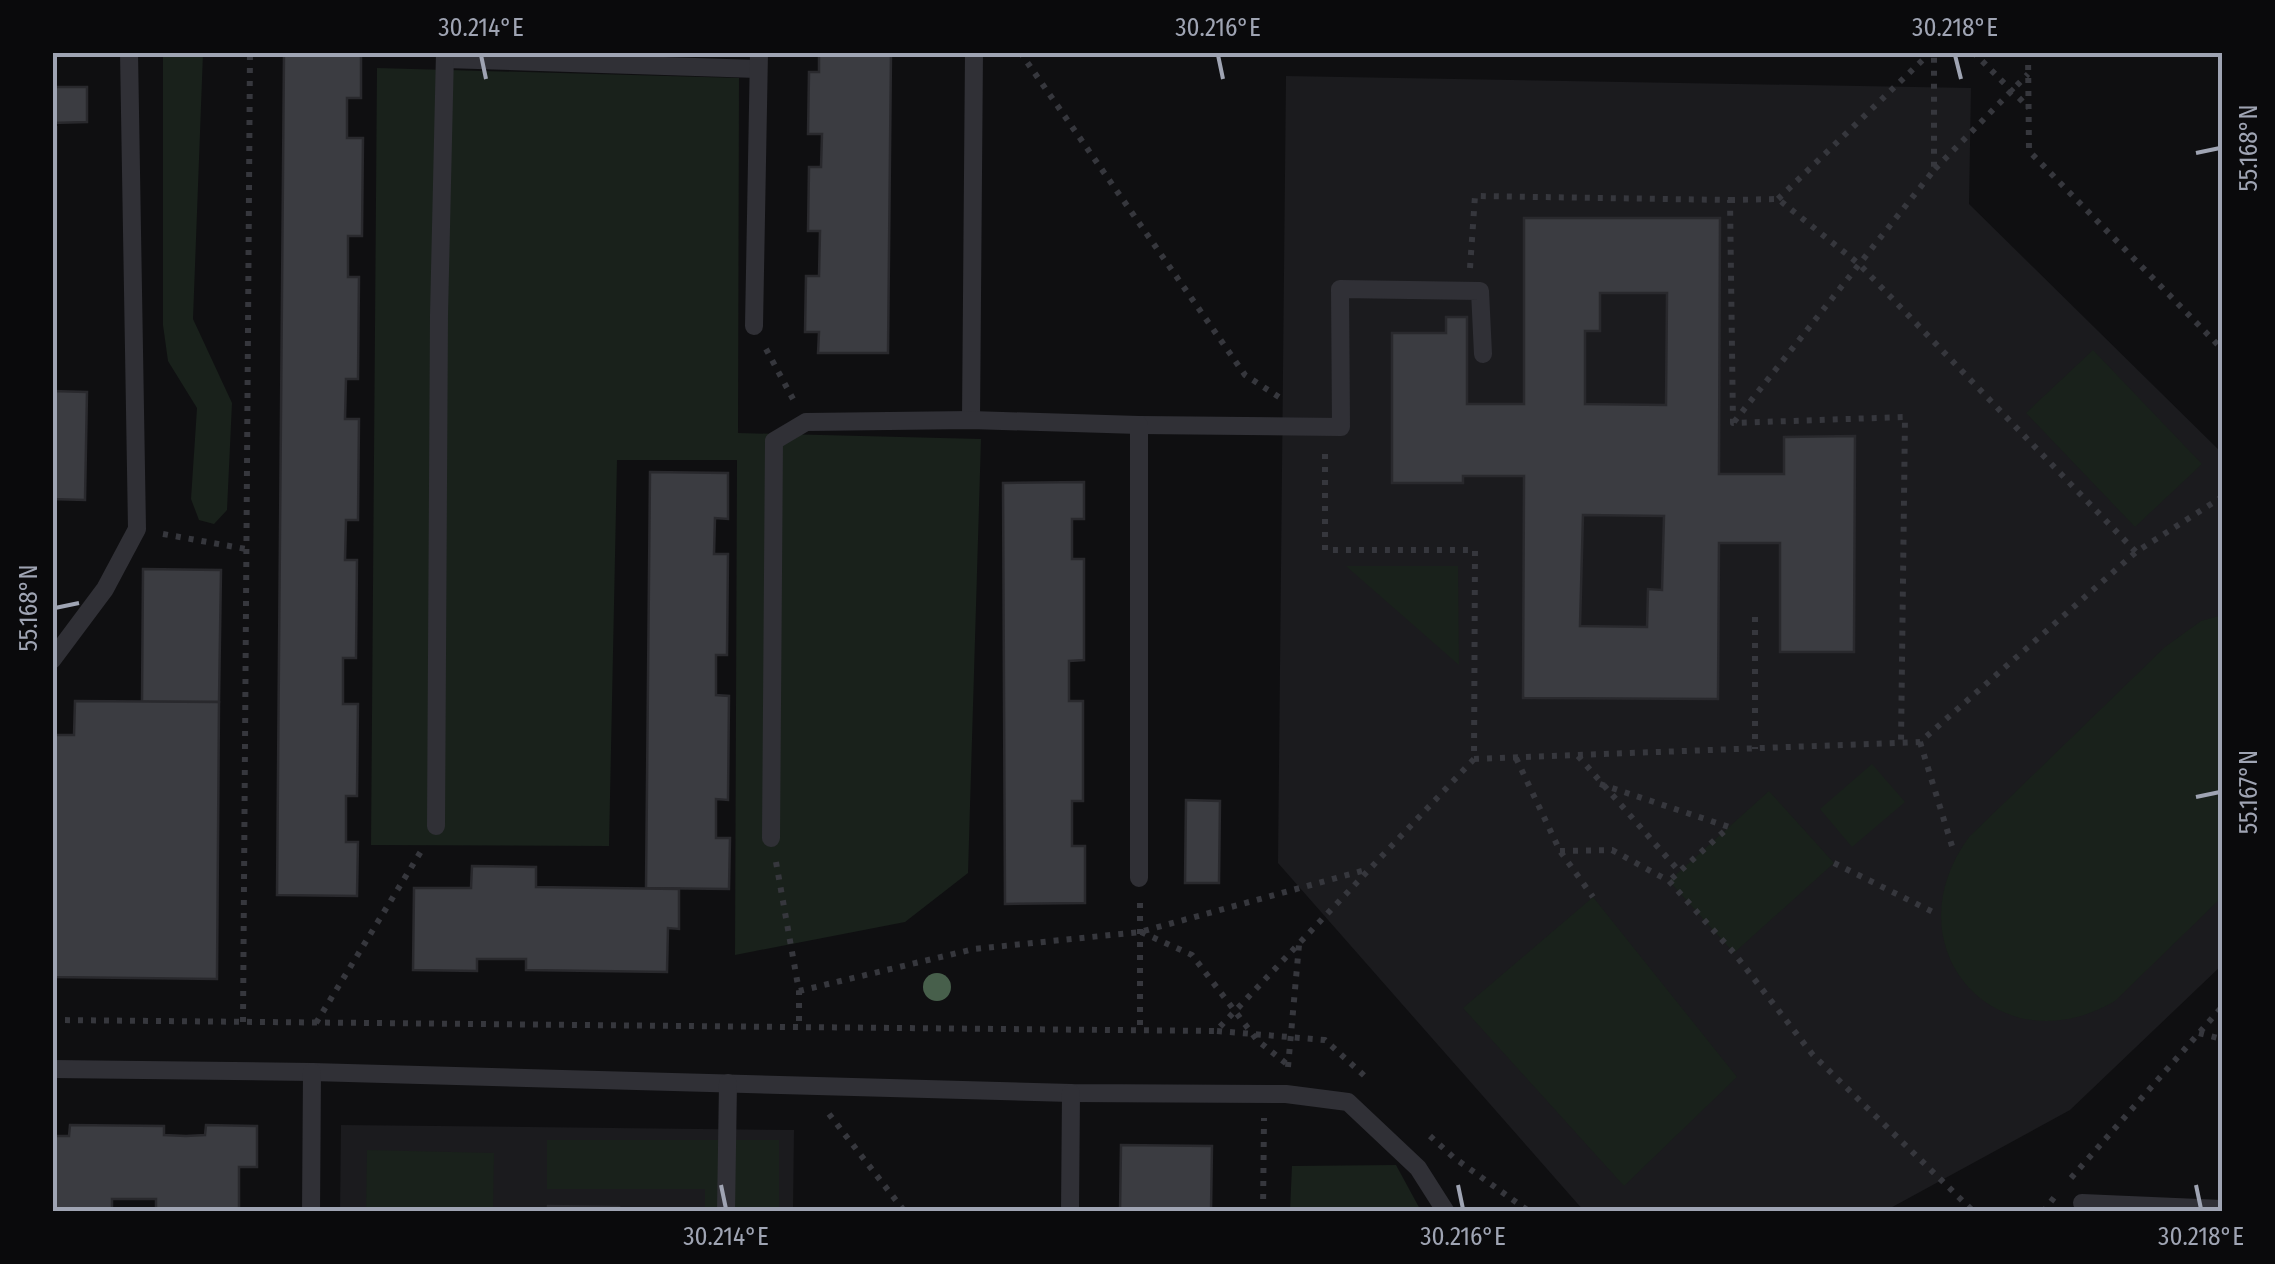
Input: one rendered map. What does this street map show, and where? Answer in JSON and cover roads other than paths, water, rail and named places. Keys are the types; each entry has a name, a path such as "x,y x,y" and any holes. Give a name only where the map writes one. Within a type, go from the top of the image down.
{"lane":[{"path":"52,660 106,589 136,529 129,52"},
{"path":"970,420 974,52"},
{"path":"436,826 445,56 758,60 754,326"},
{"path":"772,838 774,441 806,422 970,420 1342,427 1340,289 1480,290 1483,354"},
{"path":"1139,425 1139,878"},
{"path":"52,1069 312,1072 1071,1093 1286,1094 1348,1102 1418,1168 1446,1212"},
{"path":"311,1212 312,1072"},
{"path":"726,1212 728,1083"},
{"path":"1070,1212 1071,1093"},
{"path":"2082,1204 2222,1209"}]}
